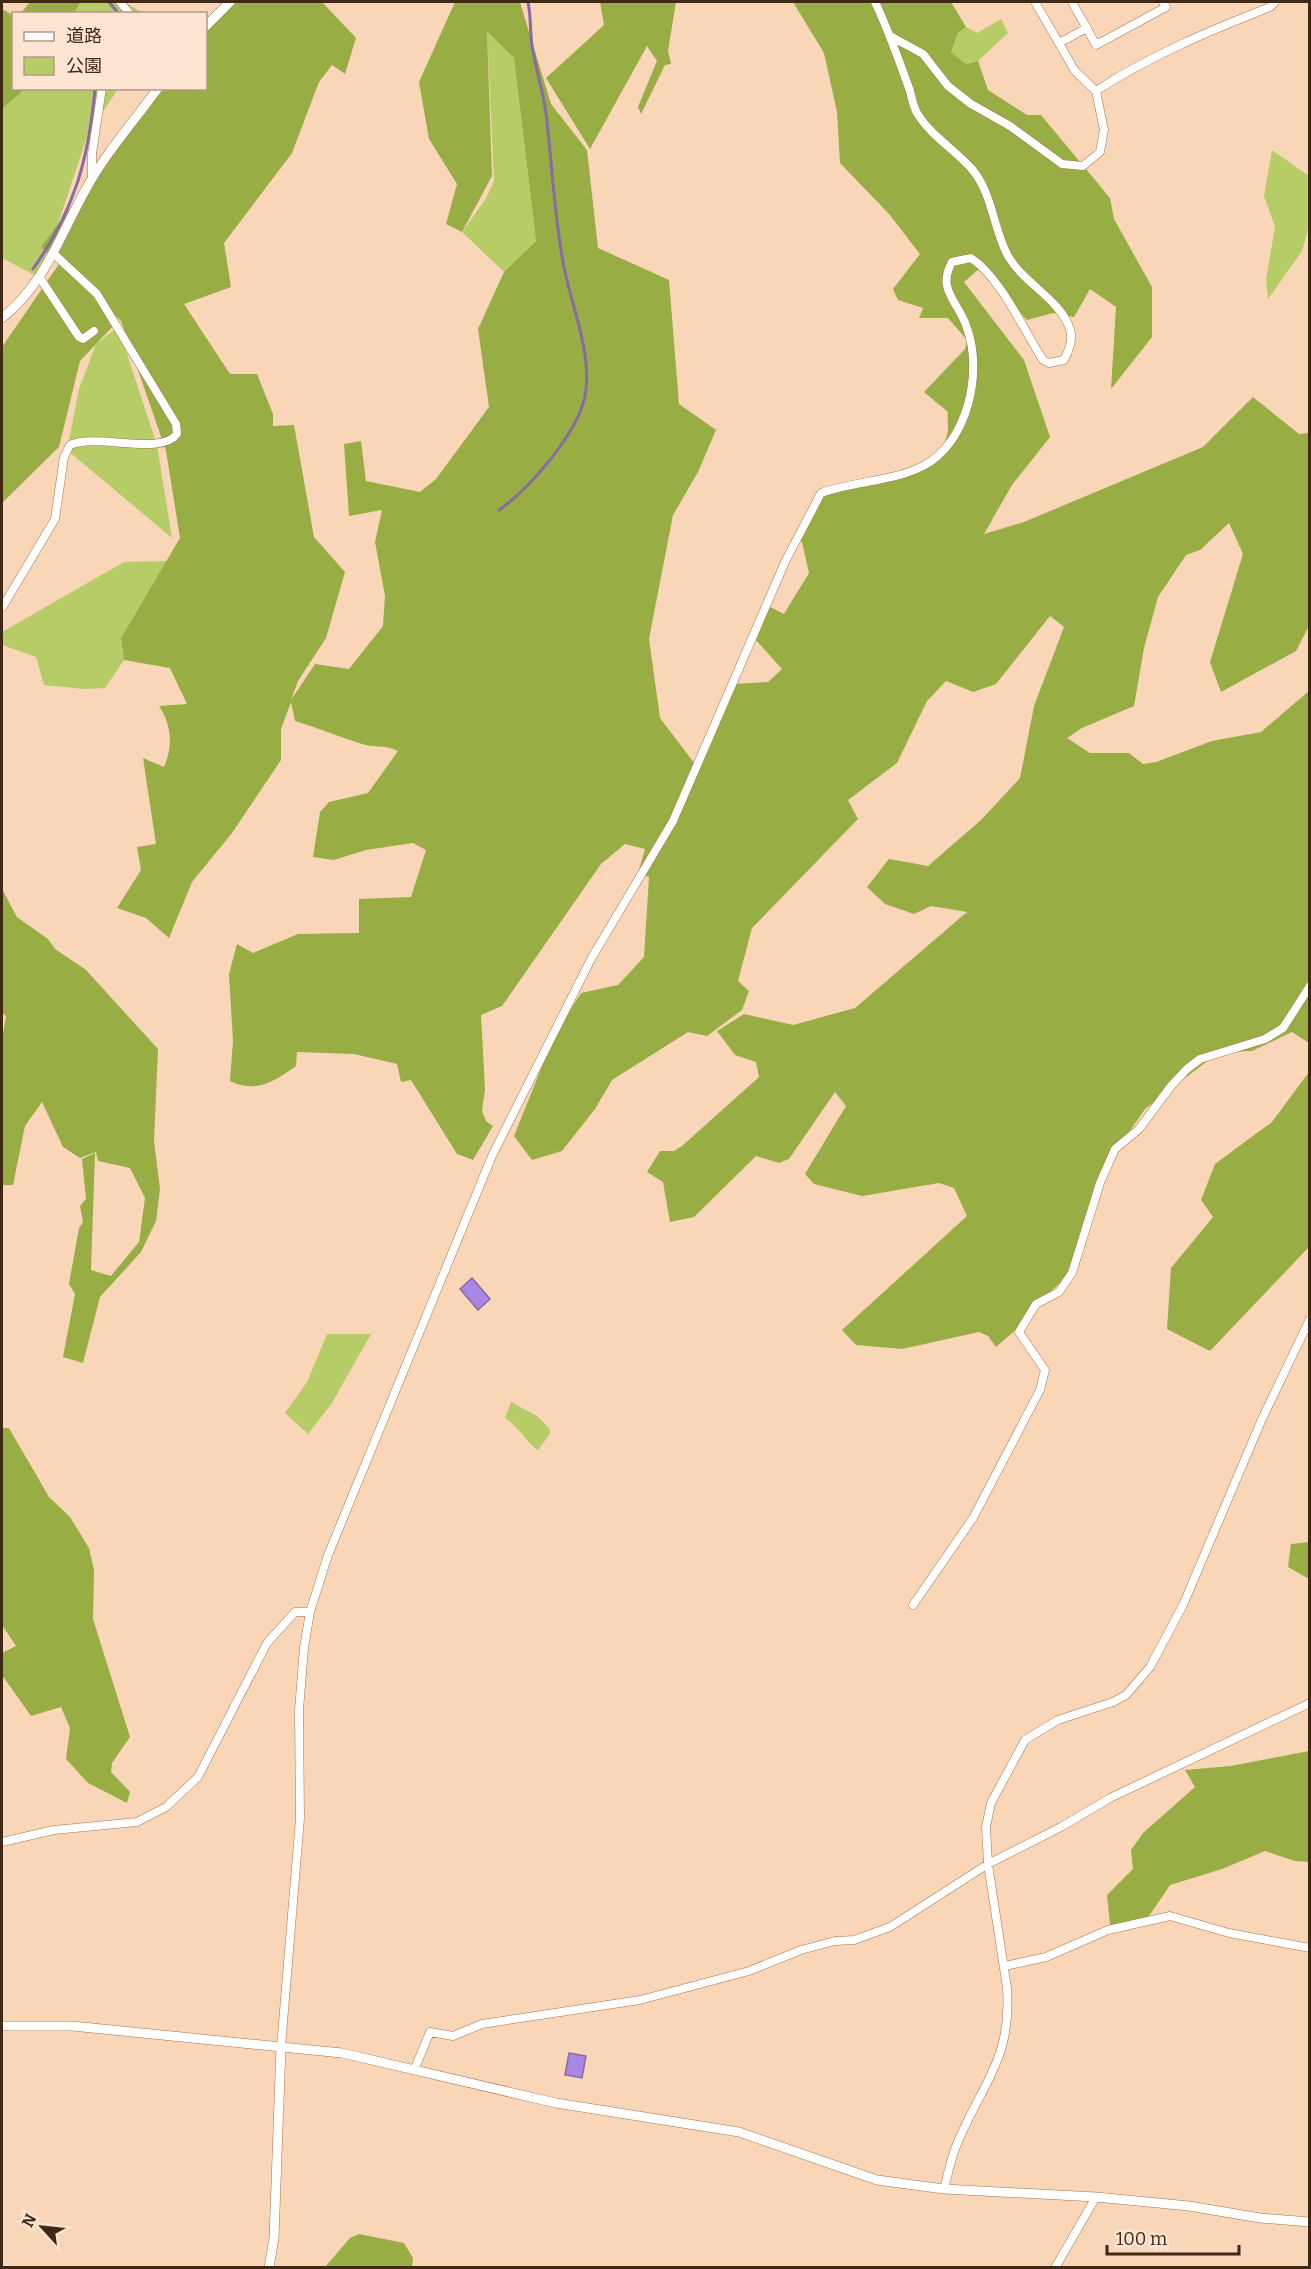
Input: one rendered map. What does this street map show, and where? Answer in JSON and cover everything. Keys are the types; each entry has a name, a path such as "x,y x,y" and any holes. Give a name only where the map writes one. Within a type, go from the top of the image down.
{"street":[{"path":"207,25 230,2"},
{"path":"269,2268 274,2238 281,2047 300,1818 299,1710 304,1648 310,1612 328,1555 492,1156 591,959 673,821 695,765 799,533 821,493 844,485 897,476 924,466 942,451 958,431 970,388 974,354 967,327 946,286 946,273 952,262 971,258 981,265 1043,360 1049,363 1064,360 1070,351 1071,332 1065,320 1054,305 1019,273 1007,255 986,190 973,169 927,127 915,110 892,37 875,2"},
{"path":"892,37 923,54 948,86 971,104 1071,166 1090,162 1100,152 1104,130 1096,91 1075,70 1035,2"},
{"path":"1072,2 1096,45 1166,7 1163,2"},
{"path":"1096,91 1131,68 1270,3"},
{"path":"1059,42 1087,28"},
{"path":"92,180 92,154 102,90"},
{"path":"2,318 27,295 40,278 92,180 157,90"},
{"path":"2,608 55,519 64,457 70,445 88,440 157,445 169,442 177,434 176,424 97,294 54,254"},
{"path":"40,278 80,337 83,339 94,331"},
{"path":"913,1605 973,1518 1040,1390 1046,1370 1019,1332 1036,1304 1059,1292 1072,1273 1100,1183 1116,1149 1139,1129 1171,1086 1187,1069 1200,1059 1265,1039 1283,1028 1310,986"},
{"path":"944,2189 957,2145 1004,2048 1008,2007 1005,1966 988,1864 986,1827 992,1803 1025,1740 1058,1720 1113,1702 1126,1695 1150,1667 1183,1605 1262,1419 1310,1319"},
{"path":"2,1842 54,1830 137,1822 166,1807 198,1777 267,1643 295,1612 310,1612"},
{"path":"415,2068 430,2032 453,2036 482,2024 640,2000 749,1971 801,1950 835,1941 854,1940 890,1927 988,1864 1061,1827 1120,1793 1310,1703"},
{"path":"1005,1966 1046,1957 1108,1930 1170,1916 1228,1933 1310,1948"},
{"path":"2,2026 72,2026 342,2053 415,2068 556,2103 739,2132 877,2180 944,2189 1096,2197 1189,2206 1260,2218 1310,2222"},
{"path":"1055,2268 1096,2197"}],"green space":[{"path":"30,2 80,2 75,12 22,12"},
{"path":"80,2 124,2 141,12 76,12"},
{"path":"237,2 322,2 356,38 345,74 332,65 319,82 292,153 224,243 231,287 184,304 230,374 257,374 273,414 273,426 294,425 314,537 345,572 326,638 298,681 291,700 315,664 349,669 383,626 385,596 375,542 382,510 349,516 344,444 361,441 366,481 420,492 436,479 489,407 478,329 504,272 536,241 514,58 487,31 492,176 462,232 446,224 457,184 429,139 419,82 455,2 520,2 551,104 587,150 598,248 669,280 679,404 716,430 698,472 673,515 649,639 660,718 695,764 733,684 768,682 782,669 755,639 768,606 784,614 809,573 802,542 796,539 811,510 831,493 910,469 927,461 940,450 948,432 948,412 924,392 965,349 967,340 948,318 919,318 923,308 898,300 893,289 920,254 889,214 840,163 837,112 824,53 793,2 951,2 966,27 958,33 951,52 966,64 978,61 988,90 1027,115 1041,115 1110,198 1114,219 1152,287 1152,337 1111,389 1116,307 1090,289 1074,317 1053,313 1027,320 980,268 964,282 1024,360 1050,437 1012,485 984,534 1024,522 1203,447 1253,397 1299,434 1309,433 1309,626 1296,651 1221,692 1210,662 1243,554 1229,523 1200,550 1186,555 1158,597 1144,648 1134,706 1082,728 1067,738 1090,753 1129,753 1143,764 1156,762 1212,741 1261,732 1309,691 1309,1043 1292,1032 1252,1051 1219,1052 1145,1109 1111,1158 1068,1276 1036,1304 1018,1328 996,1347 988,1336 979,1332 902,1349 856,1345 842,1330 967,1216 954,1188 939,1183 862,1196 814,1184 805,1174 846,1106 835,1092 789,1159 779,1163 756,1156 694,1217 670,1222 663,1182 647,1172 660,1151 674,1151 682,1146 759,1077 756,1062 735,1055 717,1031 744,1014 793,1025 855,1008 967,912 931,906 914,914 885,904 867,887 889,859 928,866 981,820 1020,778 1034,706 1064,627 1050,616 996,684 973,692 946,681 927,701 897,763 848,800 858,819 752,928 738,981 749,991 742,1010 707,1036 688,1032 612,1080 595,1109 562,1151 532,1160 514,1136 555,1034 581,993 618,985 644,957 649,877 638,873 645,849 625,844 601,864 502,1006 481,1015 485,1089 482,1111 486,1121 493,1126 473,1160 457,1154 411,1080 401,1082 397,1064 354,1054 297,1052 296,1066 273,1081 248,1086 230,1081 233,1041 229,974 237,944 253,953 298,934 359,933 359,899 411,897 426,850 413,843 366,850 334,860 313,857 320,812 329,802 368,793 398,751 362,744 295,721 291,702 281,729 281,760 232,833 192,882 169,938 146,918 117,908 141,870 137,847 156,844 143,758 164,767 167,759 170,744 169,728 159,706 187,704 170,668 124,660 121,638 180,538 166,451 121,321 97,299 114,325 80,361 59,447 2,503 2,347 59,264 41,247 157,90 207,90 207,26"},
{"path":"600,2 676,2 668,51 671,64 665,65 641,114 638,107 657,61 647,46 590,149 546,78 604,25"},
{"path":"2,9 12,14 12,90 24,90 2,109"},
{"path":"1001,19 1008,33 978,61 966,64 951,52 958,33 966,27 977,33"},
{"path":"487,30 514,58 536,241 504,272 462,232 485,200 494,181"},
{"path":"24,90 117,90 88,134 40,278 2,258 2,109"},
{"path":"1272,150 1309,176 1309,225 1302,251 1268,299 1266,279 1275,227 1264,196"},
{"path":"118,327 157,445 172,538 67,450 79,389 96,344"},
{"path":"167,561 121,638 124,660 105,688 84,689 44,685 36,657 2,645 2,632 124,562"},
{"path":"2,889 17,917 48,939 55,949 86,970 158,1049 154,1141 160,1189 156,1221 141,1252 100,1297 83,1363 63,1357 75,1294 69,1284 79,1228 83,1222 80,1206 86,1199 82,1159 95,1153 91,1270 111,1276 139,1242 145,1198 130,1168 98,1161 96,1152 80,1158 63,1147 42,1102 25,1126 13,1185 2,1185 2,1040 6,1016 2,1013"},
{"path":"1309,1072 1309,1247 1210,1351 1167,1329 1171,1268 1213,1217 1201,1200 1215,1164 1272,1122"},
{"path":"327,1334 371,1334 332,1403 308,1434 285,1413 307,1382"},
{"path":"511,1402 537,1416 550,1429 550,1434 538,1450 505,1418"},
{"path":"2,1428 9,1428 49,1497 70,1517 89,1548 94,1570 93,1619 130,1737 112,1763 111,1772 130,1792 127,1803 88,1783 66,1759 70,1728 61,1707 31,1716 2,1675 2,1653 16,1646 2,1625"},
{"path":"1310,1542 1309,1579 1288,1567 1291,1544"},
{"path":"1309,1751 1309,1862 1295,1861 1265,1851 1222,1869 1170,1885 1147,1919 1111,1933 1107,1895 1133,1869 1131,1850 1143,1833 1195,1787 1185,1770 1231,1766"},
{"path":"359,2234 404,2243 413,2258 412,2267 325,2267 350,2238"}],"shaded area":[{"path":"472,1278 490,1299 478,1310 460,1289"},
{"path":"569,2053 586,2056 582,2078 565,2075"}],"waterway":[{"path":"109,2 117,12"},
{"path":"499,510 524,489 561,445 579,414 587,384 584,349 560,244 546,113 532,46 528,2"},
{"path":"33,269 59,226 77,183 89,138 95,90"}]}
